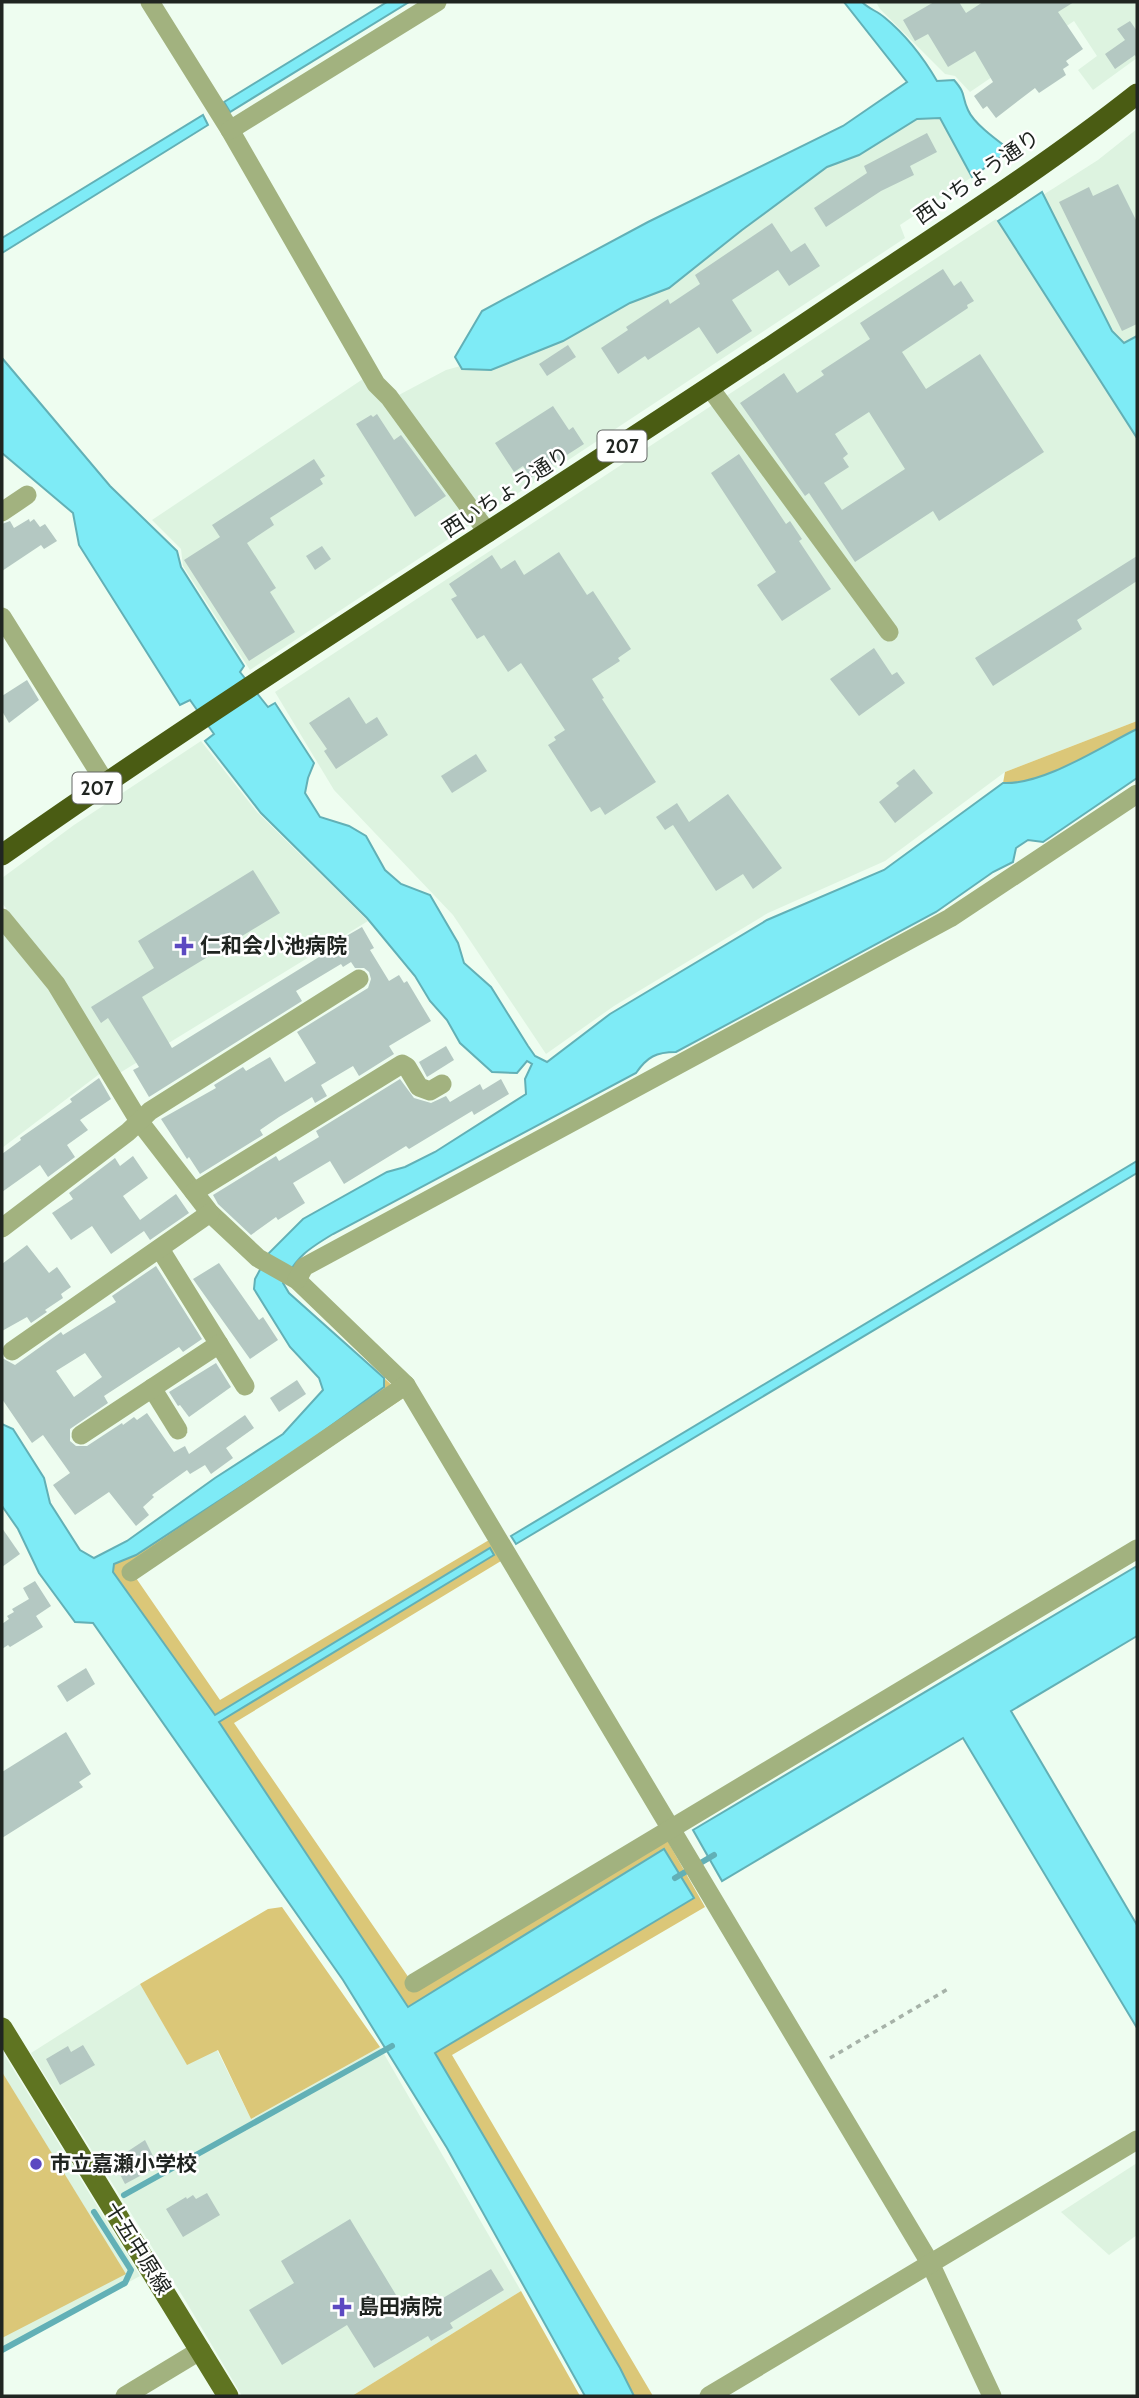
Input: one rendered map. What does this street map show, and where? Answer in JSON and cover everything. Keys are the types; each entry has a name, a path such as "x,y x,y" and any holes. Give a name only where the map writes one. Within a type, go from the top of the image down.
{"highway":[{"name":"西いちょう通り","path":"2,855 105,782 710,388 981,205 1137,93"}],"main road":[{"name":"十五中原線","path":"2,2028 229,2396"}],"street":[{"path":"150,2 229,130 376,384 389,397 488,533"},
{"path":"229,130 437,2"},
{"path":"710,388 889,632"},
{"path":"2,512 27,495"},
{"path":"2,617 105,782"},
{"path":"297,1280 304,1267 950,918 1137,794"},
{"path":"2,918 56,984 139,1121 210,1213 258,1258 297,1280 407,1385 930,2263 992,2396"},
{"path":"2,1228 128,1132 150,1111 359,979"},
{"path":"194,1192 402,1063 419,1087 430,1091 442,1084"},
{"path":"12,1351 210,1213"},
{"path":"160,1249 246,1385"},
{"path":"81,1435 219,1344"},
{"path":"131,1572 407,1385"},
{"path":"152,1388 178,1430"},
{"path":"414,1983 1137,1549"},
{"path":"709,2396 1137,2140"},
{"path":"125,2396 201,2350"}],"path":[{"path":"813,2067 948,1989"}],"shaded area":[{"path":"876,2 1137,2 1137,58 1093,90 1078,70 1097,56 1074,21 970,92 955,76 945,74"},
{"path":"939,104 972,177 900,225 905,238 250,670 183,566 181,549 152,520 366,377 395,397 446,370 515,351 826,158"},
{"path":"1137,129 1137,336 1124,343 1112,331 1043,195 1098,160"},
{"path":"996,219 1137,438 1137,721 1005,772 885,861 768,913 614,1006 546,1054 453,915 334,790 275,692"},
{"path":"1137,721 1137,729 1072,764 1036,778 1003,783 1005,772"},
{"path":"201,741 257,812 368,921 118,1074 61,979 2,903 2,878 74,825"},
{"path":"2,928 49,984 102,1072 2,1148"},
{"path":"384,1378 405,1397 136,1578 220,1700 489,1540 501,1561 234,1723 409,1978 659,1826 705,1907 452,2055 653,2396 634,2396 435,2053 693,1898 663,1849 408,2007 219,1722 493,1555 490,1548 215,1715 113,1572 114,1563 136,1555 306,1444 384,1388"},
{"path":"282,1907 380,2047 251,2119 218,2050 187,2065 140,1984 268,1909"},
{"path":"140,1984 187,2064 217,2050 251,2119 380,2047 521,2291 352,2396 242,2396 31,2053"},
{"name":"市立嘉瀬小学校","path":"2,2051 140,2276 2,2351"},
{"name":"市立嘉瀬小学校","path":"2,2072 126,2274 2,2338"},
{"path":"1137,2163 1137,2235 1109,2255 1061,2212"},
{"path":"521,2291 580,2396 352,2396"}],"water":[{"path":"387,2 409,2 230,112 224,102"},
{"path":"844,2 862,2 892,24 914,47 937,81 954,80 961,89 975,121 1010,150 972,177 940,118 917,119 859,155 827,167 669,288 630,303 563,341 491,370 462,369 455,357 482,311 648,222 843,126 907,82"},
{"path":"203,115 208,125 2,253 2,238"},
{"path":"1042,192 1112,331 1124,343 1137,336 1137,438 998,221"},
{"path":"2,358 110,486 177,551 181,567 244,666 240,672 268,707 275,703 314,763 305,793 320,817 349,826 366,836 385,870 401,884 430,895 458,943 464,963 491,987 535,1056 547,1062 610,1014 767,920 884,870 1003,783 1019,782 1054,772 1137,729 1137,778 1043,842 1028,840 1016,848 1013,862 993,872 936,912 676,1052 653,1056 636,1073 333,1234 310,1249 293,1266 283,1283 289,1293 384,1378 384,1387 306,1444 136,1555 114,1564 113,1572 215,1715 490,1548 494,1555 219,1722 408,2007 664,1849 694,1898 435,2053 634,2396 585,2396 447,2148 343,1980 93,1623 75,1622 39,1573 18,1529 2,1506 2,1424 13,1429 44,1478 50,1503 80,1550 94,1558 127,1541 215,1478 283,1434 323,1390 319,1378 290,1347 254,1289 255,1279 269,1253 303,1219 387,1172 405,1167 435,1152 526,1094 525,1079 532,1064 527,1061 517,1073 492,1072 460,1043 415,976 367,918 261,813 205,741 214,734 190,700 180,705 79,545 73,513 2,453"},
{"path":"1137,1161 1137,1173 516,1544 511,1536"},
{"path":"1137,1566 1137,1636 1011,1711 1137,1925 1137,2028 963,1738 722,1881 693,1830"}],"building":[{"path":"934,2 959,2 966,13 983,2 1074,2 1058,12 1083,49 1066,61 1069,65 1063,69 1066,75 1039,93 1035,88 996,118 987,106 983,109 974,96 993,82 975,51 948,67 928,34 915,41 903,20"},
{"path":"1130,21 1137,31 1137,59 1135,55 1115,69 1105,54 1125,40 1117,29"},
{"path":"927,133 937,152 910,166 914,175 881,191 826,227 814,208 867,173 864,166"},
{"path":"1118,184 1137,222 1137,324 1122,331 1059,202 1089,187 1093,196"},
{"path":"772,223 791,252 805,243 820,266 789,286 778,270 732,300 752,331 717,354 699,327 648,360 645,356 618,374 601,348 628,330 626,327 668,299 670,304 700,284 695,275"},
{"path":"943,269 954,286 961,281 974,301 967,305 968,308 902,352 926,389 980,354 1044,452 939,521 933,511 855,562 809,493 805,496 740,403 784,373 797,393 824,375 821,371 870,339 860,323","holes":["869,412 905,469 842,510 824,483 849,467 843,458 848,454 835,434"]},
{"path":"568,345 576,357 547,376 539,364"},
{"path":"553,406 569,430 573,427 584,444 531,478 523,466 514,472 495,443"},
{"path":"377,414 394,440 401,435 446,496 415,517 356,424"},
{"path":"739,454 786,524 790,521 802,539 799,541 831,589 782,621 757,585 776,572 711,473"},
{"path":"314,459 325,476 320,479 323,484 270,518 274,525 247,543 276,588 270,592 295,632 249,661 184,560 220,537 212,525"},
{"path":"29,519 30,522 34,519 40,527 45,524 57,541 44,549 41,545 2,571 2,524 10,521 14,528"},
{"path":"322,546 331,559 315,570 306,556"},
{"path":"559,552 587,595 593,591 631,649 618,658 620,661 592,679 656,782 605,815 600,807 591,812 548,745 565,730 521,663 508,672 484,635 477,639 451,599 457,596 449,584 492,555 501,569 515,560 524,575"},
{"path":"1137,556 1137,581 1077,620 1082,629 993,686 975,658"},
{"path":"874,648 892,675 897,672 905,683 859,716 830,679"},
{"path":"27,680 39,700 9,723 2,711 2,696"},
{"path":"349,697 366,724 377,717 388,735 336,769 324,751 327,749 309,723"},
{"path":"476,754 487,771 452,793 441,776"},
{"path":"914,769 933,793 895,823 879,802 899,786 896,783"},
{"path":"728,794 782,868 753,889 743,874 716,891 673,825 665,830 656,817 677,803 689,822"},
{"path":"253,870 280,913 142,997 172,1048 332,949 338,945 336,942 362,927 374,948 370,950 389,981 399,975 404,983 407,981 431,1021 389,1046 394,1054 359,1076 353,1066 321,1085 327,1096 315,1103 312,1097 279,1117 260,1130 263,1135 200,1174 161,1119 216,1088 214,1085 243,1067 246,1071 270,1057 285,1082 316,1063 297,1032 368,988 371,979 369,972 364,968 355,968 351,962 343,967 341,964 296,991 302,1001 149,1097 133,1070 139,1067 108,1018 101,1023 91,1007 154,968 138,941"},
{"path":"446,1046 454,1060 427,1077 419,1062"},
{"path":"99,1078 111,1099 80,1120 88,1130 67,1145 75,1157 48,1177 40,1165 2,1192 2,1154 21,1140 20,1138 72,1102 70,1099"},
{"path":"400,1079 414,1098 431,1103 446,1096 450,1102 480,1084 483,1090 501,1079 509,1094 474,1115 472,1111 409,1149 406,1146 344,1184 330,1161 293,1183 305,1203 278,1220 276,1217 251,1235 218,1204 213,1195 276,1156 279,1161 319,1137 316,1131"},
{"path":"133,1156 148,1178 123,1196 140,1220 176,1194 189,1213 150,1240 144,1231 111,1254 92,1226 71,1240 52,1213 73,1199 69,1193 115,1158 120,1166"},
{"path":"27,1245 49,1273 57,1267 71,1287 61,1294 63,1298 31,1323 27,1317 2,1331 2,1264"},
{"path":"219,1263 259,1320 263,1317 278,1340 250,1359 193,1279"},
{"path":"156,1266 202,1339 183,1352 179,1347 104,1396 108,1403 70,1429 70,1441 76,1446 87,1446 122,1423 123,1425 134,1417 137,1420 147,1413 174,1452 185,1446 189,1454 245,1415 254,1428 226,1448 233,1458 211,1474 205,1465 190,1474 187,1470 152,1495 154,1497 143,1507 149,1515 136,1526 109,1492 75,1515 53,1485 70,1473 43,1435 32,1443 2,1399 2,1358 15,1365 61,1332 63,1335 116,1302 112,1296","holes":["85,1353 102,1377 74,1397 56,1371"]},
{"path":"216,1363 231,1387 189,1417 169,1392"},
{"path":"297,1380 306,1394 279,1412 270,1398"},
{"path":"2,1528 20,1554 2,1567"},
{"path":"35,1581 51,1606 36,1616 43,1627 2,1649 2,1624 9,1619 7,1616 14,1612 12,1609 29,1599 23,1588"},
{"path":"86,1668 95,1684 67,1702 57,1686"},
{"path":"66,1732 91,1774 79,1782 83,1787 2,1838 2,1772"},
{"path":"83,2045 95,2065 60,2085 46,2059 68,2046 71,2052"},
{"path":"145,2140 155,2160 147,2164 151,2170 125,2184 113,2161"},
{"path":"207,2193 220,2215 183,2237 166,2209 186,2197 187,2199 193,2195 196,2199"},
{"path":"350,2219 410,2318 491,2269 504,2290 450,2323 453,2328 431,2341 428,2336 374,2368 347,2325 282,2365 249,2310 294,2283 281,2261"}],"waterway":[{"path":"675,1878 714,1855"},
{"path":"124,2195 392,2046"},
{"path":"2,2350 125,2283 131,2270 94,2212"}],"place":[{"name":"仁和会小池病院","path":"184,946"},
{"name":"市立嘉瀬小学校","path":"36,2164"},
{"name":"島田病院","path":"342,2307"}]}
